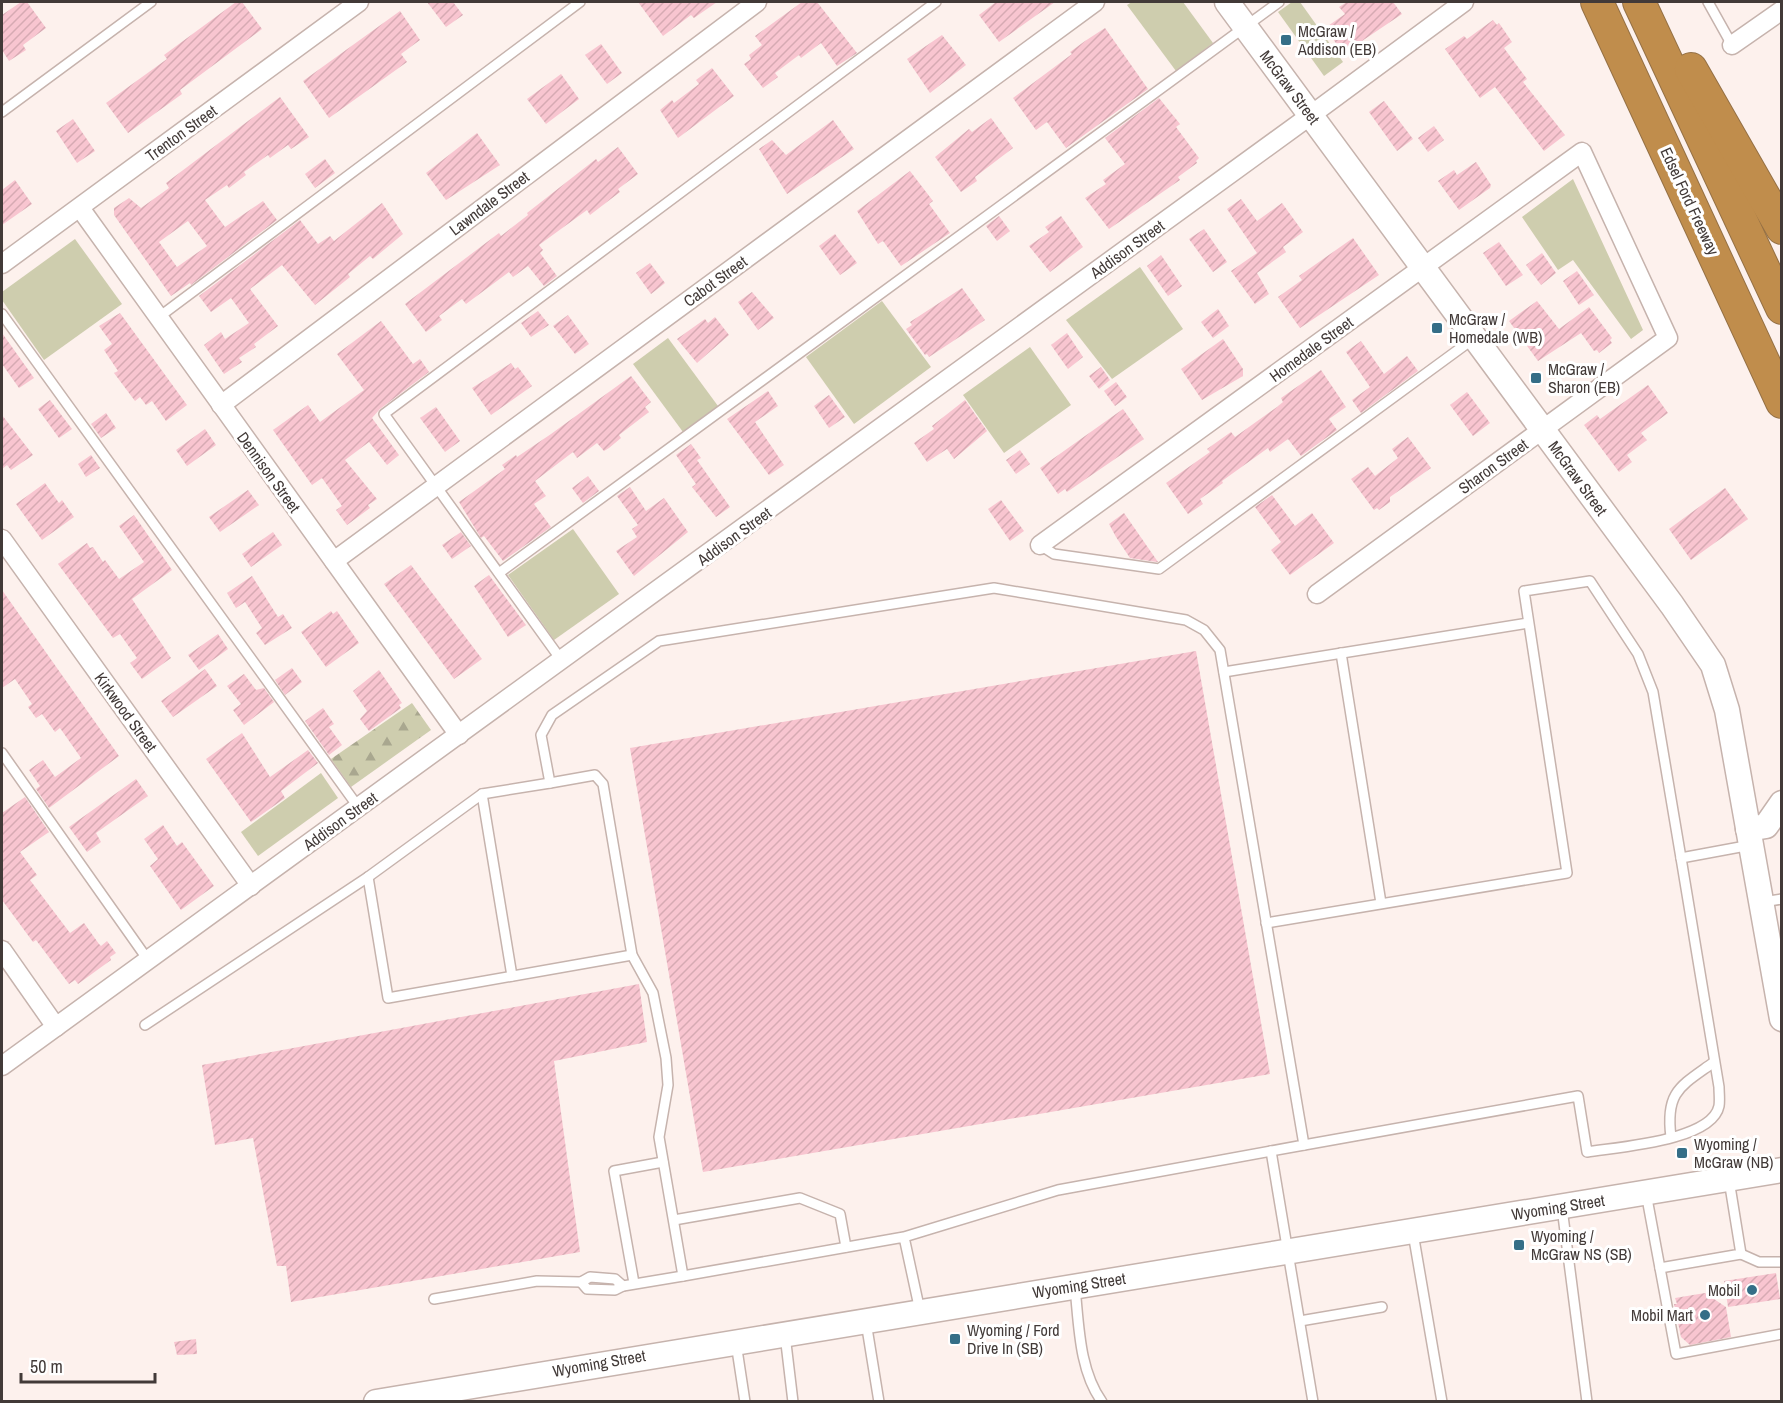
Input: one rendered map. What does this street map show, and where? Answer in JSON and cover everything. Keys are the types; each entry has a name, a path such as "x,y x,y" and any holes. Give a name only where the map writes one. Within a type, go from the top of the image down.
{"highway":[{"name":"Edsel Ford Freeway","path":"1597,2 1782,402"},
{"path":"1639,2 1782,308"},
{"path":"1658,2 1692,72 1782,228"}],"street":[{"name":"Trenton Street","path":"2,264 359,2"},
{"name":"Lawndale Street","path":"221,405 757,2"},
{"name":"Cabot Street","path":"334,561 1095,2"},
{"name":"McGraw Street","path":"1227,2 1543,429 1702,646 1713,665 1761,832 1771,901 1781,1012"},
{"name":"Addison Street","path":"2,1066 562,661 1464,2"},
{"path":"1732,45 1782,10"},
{"name":"Homedale Street","path":"1040,545 1582,152 1668,338"},
{"name":"Dennison Street","path":"80,208 459,735"},
{"name":"Sharon Street","path":"1317,594 1668,338"},
{"name":"Kirkwood Street","path":"2,539 250,886"},
{"path":"1761,832 1782,802"},
{"path":"2,950 56,1027"},
{"name":"Wyoming Street","path":"376,1401 1782,1170"}],"lane":[{"path":"2,112 151,2"},
{"path":"159,317 580,2"},
{"path":"562,661 384,414 936,2"},
{"path":"499,573 1279,2"},
{"path":"1708,2 1732,45"},
{"path":"2,314 359,808"},
{"path":"1040,545 1054,554 1159,569 1475,337"},
{"path":"434,1299 537,1281 581,1282 587,1289 615,1290 634,1283 904,1237 1058,1190 1578,1096 1587,1152 1688,1134 1708,1123 1719,1107 1714,1062 1653,692 1638,654 1590,581 1524,591 1567,873 1266,923"},
{"path":"550,783 541,735 552,715 659,641 994,588 1186,620 1204,630 1220,650 1304,1145"},
{"path":"1224,672 1528,623"},
{"path":"1341,653 1381,903"},
{"path":"2,753 148,960"},
{"path":"145,1025 368,877 482,795 595,776 603,784 632,956 653,993 666,1058 668,1085 658,1137 684,1276"},
{"path":"482,795 513,976"},
{"path":"1681,858 1761,832"},
{"path":"368,877 388,998 632,956"},
{"path":"1671,1137 1669,1117 1677,1090 1714,1062"},
{"path":"1271,1151 1313,1401"},
{"path":"634,1283 614,1171 663,1162"},
{"path":"1729,1179 1740,1254"},
{"path":"1646,1192 1676,1354 1782,1334"},
{"path":"674,1220 800,1198 840,1214 846,1248"},
{"path":"1561,1206 1587,1401"},
{"path":"1413,1230 1442,1401"},
{"path":"904,1237 920,1311"},
{"path":"1660,1268 1740,1254 1759,1262 1782,1262"},
{"path":"1075,1285 1083,1353 1092,1388 1101,1401"},
{"path":"1300,1321 1382,1307"},
{"path":"865,1320 879,1401"},
{"path":"784,1333 793,1401"},
{"path":"736,1341 746,1401"}],"green space":[{"path":"1132,2 1183,2 1213,43 1176,71 1127,5"},
{"path":"1292,2 1300,2 1343,62 1324,76 1278,12"},
{"path":"1573,179 1643,330 1631,339 1573,260 1558,270 1522,217"},
{"path":"75,239 122,304 44,360 2,300 2,292"},
{"path":"1140,267 1183,329 1112,379 1066,320"},
{"path":"882,301 931,367 854,424 806,357"},
{"path":"668,338 718,406 683,432 633,364"},
{"path":"1030,347 1071,405 1004,453 963,395"},
{"path":"573,529 619,594 554,640 508,575"},
{"path":"412,703 431,730 351,787 331,759"},
{"path":"321,773 338,798 258,856 241,832"}],"building":[{"path":"21,2 27,2 46,28 23,45 26,50 9,61 2,50 2,15"},
{"path":"236,2 242,2 262,29 180,90 182,94 128,133 106,103 167,59 164,55"},
{"path":"427,2 453,2 463,15 446,27"},
{"path":"638,2 717,2 694,18 691,15 663,36"},
{"path":"802,2 817,2 857,53 837,66 821,43 801,58 799,55 775,73 778,77 763,88 744,64 751,59 749,55 762,45 755,36"},
{"path":"996,2 1055,2 999,42 979,15"},
{"path":"1347,2 1393,2 1402,14 1359,43 1361,45 1346,57 1325,28 1345,14 1339,7"},
{"path":"400,11 420,40 401,54 407,62 329,118 303,81"},
{"path":"1493,20 1497,25 1499,23 1512,42 1504,48 1527,79 1523,82 1565,135 1544,151 1495,87 1480,98 1445,49 1464,36 1467,39"},
{"path":"1105,28 1148,89 1066,148 1047,122 1036,130 1013,98 1072,54 1070,52"},
{"path":"942,35 966,65 930,93 907,59"},
{"path":"601,44 622,73 607,84 585,55"},
{"path":"712,68 734,96 678,138 660,110 672,100 674,103 699,84 696,80"},
{"path":"561,74 579,99 546,124 527,99"},
{"path":"280,97 309,137 291,149 288,145 270,158 268,155 244,172 246,175 229,188 227,185 205,200 225,227 263,201 277,220 191,285 190,283 171,296 114,215 114,208 129,198 141,208 169,188 166,183","holes":["188,221 207,246 177,267 159,242"]},
{"path":"1159,98 1180,124 1176,127 1199,158 1197,163 1178,177 1180,180 1109,229 1085,198 1106,184 1103,180 1125,164 1105,138"},
{"path":"1384,101 1413,139 1397,151 1369,112"},
{"path":"991,118 1013,148 975,177 977,181 961,192 935,157 969,129 972,132"},
{"path":"73,119 95,151 77,163 56,131"},
{"path":"833,120 854,149 787,194 759,149 772,140 786,155"},
{"path":"1434,126 1444,140 1428,152 1418,138"},
{"path":"477,133 500,165 446,200 426,173"},
{"path":"618,147 638,174 618,189 620,192 590,215 587,210 539,245 543,250 540,253 557,276 544,286 528,266 513,277 509,272 466,304 462,299 439,316 442,320 426,332 405,304 499,233 501,236 596,159 598,162"},
{"path":"325,159 335,173 315,188 305,174"},
{"path":"1476,162 1491,185 1490,188 1459,210 1438,181 1454,170 1457,175"},
{"path":"910,171 933,201 929,204 950,233 901,266 883,241 878,244 857,211"},
{"path":"15,180 32,204 2,225 2,190"},
{"path":"1241,199 1257,221 1282,203 1303,232 1283,247 1286,252 1257,273 1269,294 1255,304 1231,271 1257,253 1227,209"},
{"path":"382,203 403,234 373,259 370,256 348,274 350,277 315,305 282,265 250,289 278,326 254,344 256,347 239,358 242,362 224,374 204,345 221,332 225,339 249,323 231,298 211,312 199,296 300,220 318,244 330,236 334,241"},
{"path":"999,216 1010,231 997,241 986,226"},
{"path":"1061,216 1083,247 1050,272 1029,246 1049,232 1045,227"},
{"path":"1204,229 1227,262 1213,272 1189,239"},
{"path":"835,234 857,263 840,275 819,246"},
{"path":"1353,238 1379,275 1300,328 1278,297 1302,280 1299,276"},
{"path":"1499,242 1523,275 1506,286 1483,253"},
{"path":"1542,253 1556,273 1541,285 1526,265"},
{"path":"1161,255 1182,286 1168,296 1147,266"},
{"path":"650,263 665,283 651,294 636,273"},
{"path":"1577,271 1594,295 1579,305 1563,281"},
{"path":"962,288 985,320 929,357 925,355 906,329 912,325 910,322"},
{"path":"752,292 774,318 758,330 738,302"},
{"path":"1537,301 1559,329 1589,307 1612,338 1610,340 1612,343 1599,353 1597,350 1594,351 1581,333 1538,361 1509,321"},
{"path":"1218,309 1229,326 1213,338 1201,322"},
{"path":"538,311 549,325 531,337 521,323"},
{"path":"120,313 187,405 166,421 152,401 146,405 140,397 135,401 114,373 118,371 104,350 112,344 99,326"},
{"path":"568,315 589,344 575,354 553,326"},
{"path":"715,317 729,335 697,363 677,339 705,319 708,323"},
{"path":"381,321 413,364 420,359 429,372 380,409 372,418 399,455 387,465 369,442 345,460 377,499 368,505 370,508 347,525 336,510 342,506 322,478 312,485 273,430 308,405 320,422 364,390 337,354"},
{"path":"2,333 34,378 19,388 2,364"},
{"path":"1067,333 1083,357 1068,369 1051,345"},
{"path":"1223,339 1243,369 1243,376 1202,400 1181,369"},
{"path":"1361,341 1384,374 1407,356 1418,371 1361,413 1352,400 1370,387 1346,352"},
{"path":"511,363 515,369 518,367 532,386 491,415 472,388"},
{"path":"1101,367 1110,380 1099,389 1089,376"},
{"path":"1321,370 1346,407 1329,419 1337,430 1301,456 1288,439 1270,452 1268,448 1200,499 1203,504 1188,514 1166,483 1210,452 1207,449 1231,432 1235,437 1277,407 1283,402 1281,398"},
{"path":"631,376 651,402 645,407 649,412 619,435 621,438 609,448 604,451 597,443 577,458 573,452 535,481 546,496 534,504 551,527 503,561 484,536 481,538 459,502 505,469 502,465 551,434"},
{"path":"1116,382 1127,397 1115,406 1104,391"},
{"path":"1648,385 1668,413 1641,433 1647,440 1627,455 1632,462 1619,472 1584,425 1597,415 1600,419"},
{"path":"768,391 778,406 755,422 784,465 769,475 727,419"},
{"path":"1467,392 1490,423 1473,436 1450,405"},
{"path":"829,395 845,417 829,428 814,406"},
{"path":"50,400 72,429 59,438 38,409"},
{"path":"965,400 987,431 954,459 947,449 927,462 914,443 934,429 932,426"},
{"path":"436,407 460,441 445,452 420,418"},
{"path":"1123,409 1144,439 1067,492 1065,489 1058,494 1040,468"},
{"path":"106,413 116,428 101,438 91,424"},
{"path":"2,415 33,455 11,470 7,465 2,469"},
{"path":"205,429 216,445 187,466 176,450"},
{"path":"1408,437 1431,468 1390,497 1390,502 1379,510 1377,508 1374,510 1351,479 1368,467 1375,476 1398,458 1392,449"},
{"path":"691,444 701,458 697,460 730,507 716,517 692,487 696,484 676,455"},
{"path":"1020,450 1030,464 1016,474 1006,460"},
{"path":"91,455 100,468 86,477 78,464"},
{"path":"588,476 599,491 583,503 572,488"},
{"path":"45,483 59,503 62,500 74,517 42,540 16,504"},
{"path":"630,487 646,511 664,498 688,532 634,576 616,551 637,537 632,529 638,525 617,496"},
{"path":"1725,488 1748,519 1691,560 1669,529"},
{"path":"248,490 259,505 220,532 209,517"},
{"path":"1272,495 1295,526 1312,513 1334,543 1290,575 1271,550 1281,542 1255,507"},
{"path":"1001,500 1024,531 1010,541 988,509"},
{"path":"1124,513 1158,562 1130,558 1109,524"},
{"path":"134,515 172,570 132,599 171,658 142,679 130,663 137,658 120,634 113,638 58,564 87,543 90,548 93,547 103,562 105,560 119,579 144,562 119,526"},
{"path":"273,532 282,545 251,567 242,554"},
{"path":"461,532 471,546 452,559 442,545"},
{"path":"411,565 482,659 454,679 384,584"},
{"path":"489,575 526,625 508,637 474,586"},
{"path":"252,576 278,617 283,614 292,628 265,645 256,633 262,628 245,602 236,608 227,593"},
{"path":"2,590 119,756 49,808 36,789 40,786 29,770 43,760 55,777 81,758 60,728 55,732 42,714 36,718 28,707 32,704 15,679 2,688"},
{"path":"331,611 333,614 337,611 359,643 326,667 301,632"},
{"path":"218,634 228,649 199,670 188,655"},
{"path":"1196,651 1270,1074 703,1172 630,748"},
{"path":"292,668 302,682 285,695 275,680"},
{"path":"205,669 217,686 173,717 161,701"},
{"path":"379,670 402,703 399,705 401,708 369,731 360,719 367,711 353,691"},
{"path":"244,674 256,690 264,688 274,702 244,725 233,710 241,704 227,686"},
{"path":"323,708 334,724 329,727 342,745 329,755 305,721"},
{"path":"242,733 270,777 308,750 318,763 281,791 285,798 251,822 206,759"},
{"path":"136,779 148,796 96,833 101,842 87,852 69,827"},
{"path":"25,797 49,832 20,852 37,875 30,880 70,933 84,923 101,946 107,941 116,953 110,957 111,960 78,984 75,980 69,984 36,940 33,942 2,900 2,813"},
{"path":"163,825 177,846 182,842 214,886 181,910 150,866 158,859 144,839"},
{"path":"639,984 647,1042 554,1061 580,1252 291,1302 286,1266 277,1266 253,1138 215,1145 202,1065"},
{"path":"1776,1273 1780,1299 1728,1307 1724,1281"},
{"path":"1705,1293 1726,1307 1731,1337 1690,1345 1681,1337 1674,1304 1677,1304 1675,1298"},
{"path":"196,1339 197,1354 177,1355 174,1342"}],"place":[{"name":"McGraw / Addison (EB)","path":"1286,40"},
{"name":"McGraw / Homedale (WB)","path":"1437,328"},
{"name":"McGraw / Sharon (EB)","path":"1536,378"},
{"name":"Wyoming / McGraw (NB)","path":"1682,1153"},
{"name":"Wyoming / McGraw NS (SB)","path":"1519,1245"},
{"name":"Mobil","path":"1752,1290"},
{"name":"Mobil Mart","path":"1705,1315"},
{"name":"Wyoming / Ford Drive In (SB)","path":"955,1339"}]}
